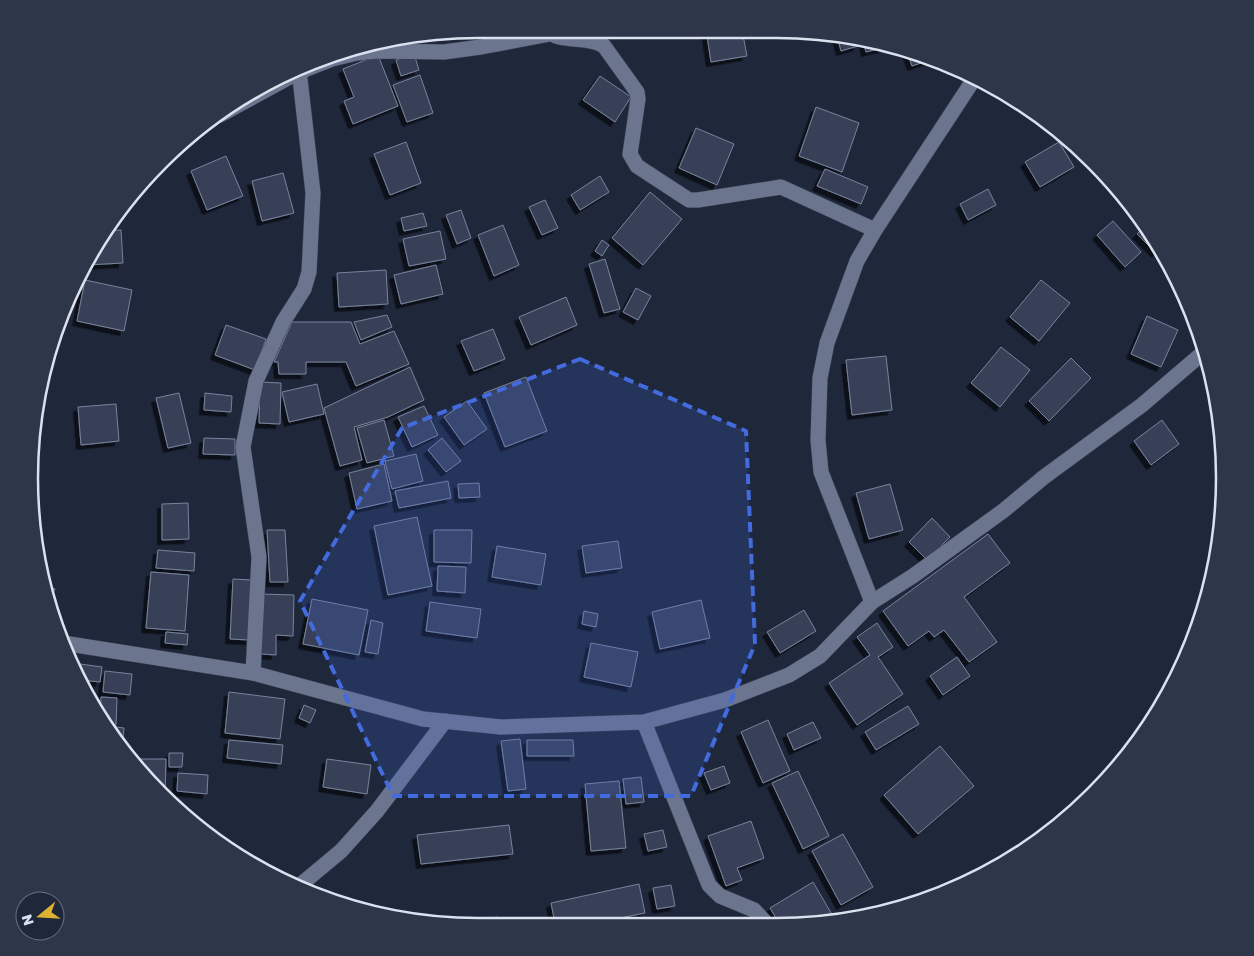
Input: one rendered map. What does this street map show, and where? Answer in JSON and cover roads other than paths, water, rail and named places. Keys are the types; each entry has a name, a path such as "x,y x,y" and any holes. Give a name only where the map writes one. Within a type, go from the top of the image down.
{"street":[{"path":"368,52 444,52 481,47 519,38"},
{"path":"566,38 598,42 604,46 637,92 638,99 630,154 632,160 637,166 689,200 780,187 875,230"},
{"path":"253,673 259,557 242,447 256,381 284,322 304,289 309,272 313,193 300,75"},
{"path":"872,602 821,472 818,440 820,378 827,343 857,261 875,230 972,83"},
{"path":"70,645 253,673 423,719 445,722 502,727 644,722 725,700 790,675 820,656 872,602 913,576 1003,512 1044,477 1142,405 1199,356"},
{"path":"303,882 341,851 377,811 445,722"},
{"path":"644,722 709,885 720,896 754,910 761,918"}]}
